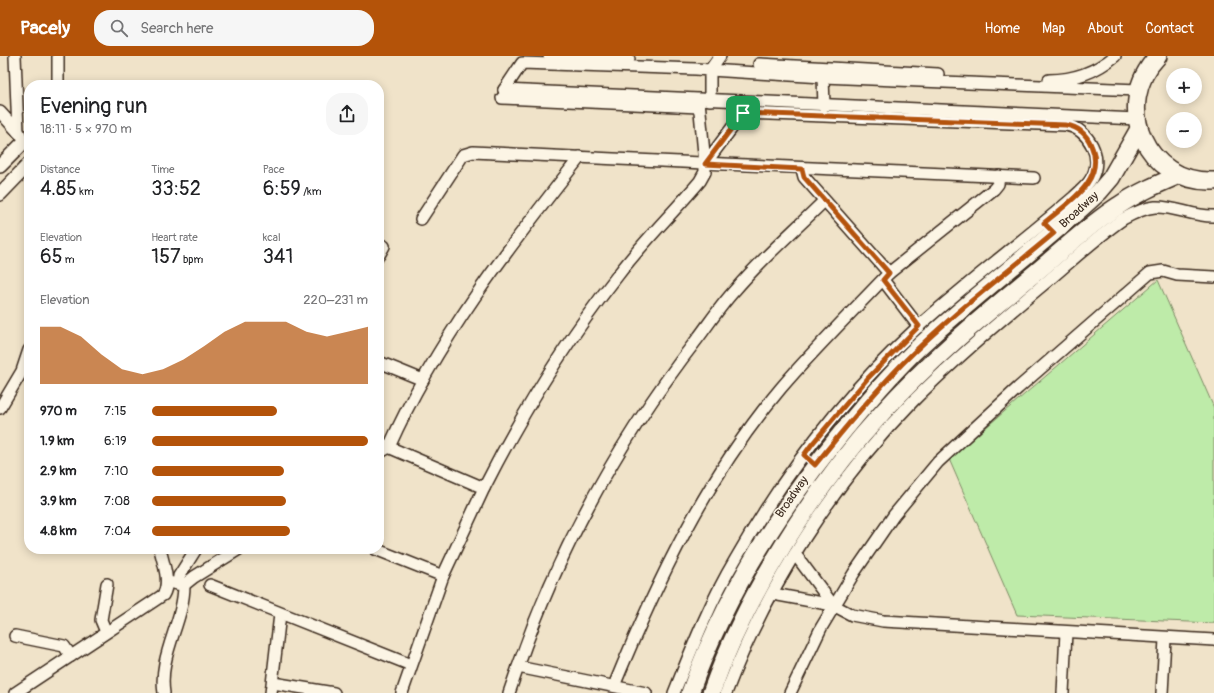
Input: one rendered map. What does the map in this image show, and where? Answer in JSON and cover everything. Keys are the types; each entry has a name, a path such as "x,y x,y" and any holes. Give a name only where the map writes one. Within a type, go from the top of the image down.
{"main road":[{"path":"1158,56 1147,70 1138,90 1136,110 1138,124 1148,148 1154,156 1170,170 1179,175 1198,180 1214,181"},
{"name":"Broadway","path":"690,693 706,654 739,585 809,460 914,352 1049,228 1107,183 1138,124"},
{"name":"Broadway","path":"711,693 730,666 757,593 793,530 837,481 880,414 959,336 1068,255 1118,206 1140,193 1179,175"}],"street":[{"path":"0,166 24,137 15,56"},
{"path":"58,56 58,80"},
{"path":"549,56 696,62 696,69"},
{"path":"402,693 442,576 484,488 520,420 564,347 618,274 700,181 705,172 702,102 710,70 720,56"},
{"path":"674,693 702,625 734,561 772,500 809,460 868,378 919,326 1049,228 1094,174 1095,158 1091,144 1081,130 1074,126 744,107 702,102 503,94 522,63 710,70 759,64 1048,80 1070,78 1091,71 1104,65 1115,56"},
{"path":"759,64 823,77 1138,90"},
{"path":"823,77 824,106"},
{"path":"744,107 824,106 1138,124"},
{"path":"705,164 744,107"},
{"path":"0,112 24,137"},
{"path":"421,219 463,155 473,152 802,169 1034,178"},
{"path":"484,488 384,445 480,288 528,222 580,157"},
{"path":"0,194 24,169"},
{"path":"802,169 804,177 886,277 919,326"},
{"path":"614,686 659,582 684,532 748,431 781,389 847,316 886,277 994,189 998,184 1000,176"},
{"path":"509,693 532,624 585,511 618,452 662,384 735,290 824,200"},
{"path":"1068,255 1123,219 1146,209 1164,208 1196,215 1214,216"},
{"path":"790,693 833,605 877,538 938,462 1018,388 1150,273 1155,271 1184,276 1214,277"},
{"path":"384,364 423,380"},
{"path":"0,408 24,373"},
{"path":"726,693 730,666 837,481"},
{"path":"384,553 442,576"},
{"path":"162,554 184,598 163,669 164,693"},
{"path":"176,584 179,576 193,554"},
{"path":"15,693 163,595 176,584 194,577 231,554"},
{"path":"795,554 833,605"},
{"path":"106,632 101,620 107,584"},
{"path":"210,585 411,665"},
{"path":"773,594 833,605 852,615 883,621 1165,639 1214,640"},
{"path":"280,614 272,688 334,693"},
{"path":"1063,693 1066,632"},
{"path":"15,636 64,646 71,656"},
{"path":"1162,693 1165,639"},
{"path":"518,667 646,693"}],"green space":[{"path":"1158,280 1214,408 1214,623 1017,615 949,459"}],"route":[{"path":"743,113 1066,125 1074,126 1081,130 1091,144 1094,152 1096,163 1091,180 1044,223 1054,233 931,336 902,364 869,399 815,465 804,455 812,444 868,378 919,326 883,280 889,273 804,177 802,174 802,169 705,164 743,113"}]}
